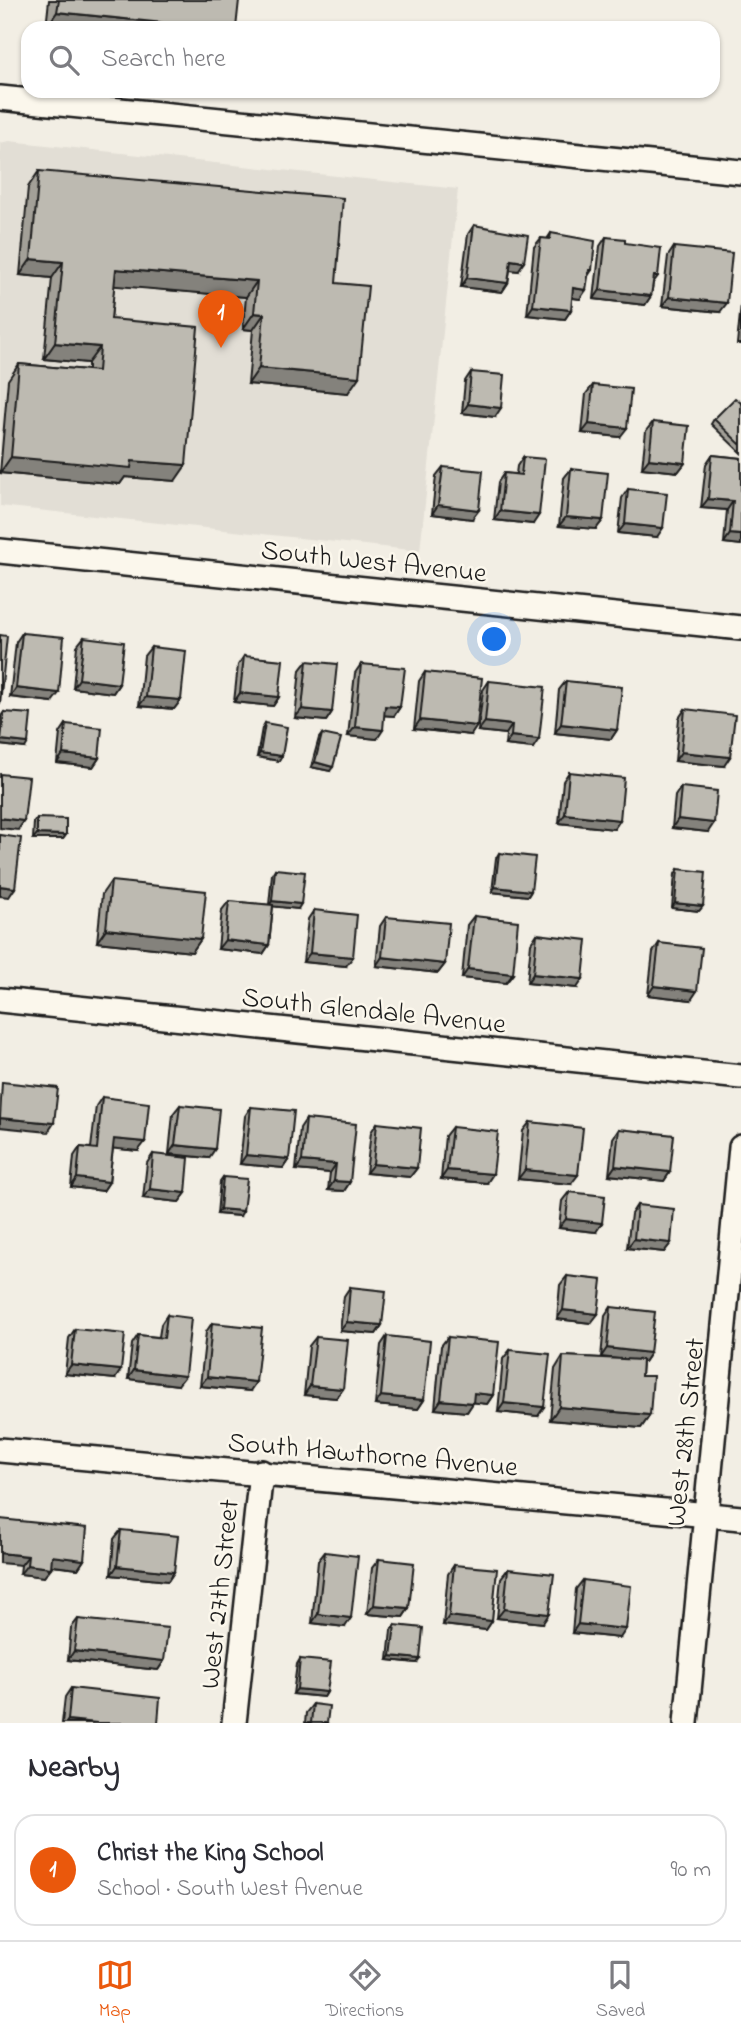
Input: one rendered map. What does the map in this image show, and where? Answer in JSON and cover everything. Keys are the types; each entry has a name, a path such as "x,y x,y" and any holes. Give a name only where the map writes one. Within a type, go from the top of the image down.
{"street":[{"path":"0,98 741,172"},
{"name":"South West Avenue","path":"0,551 741,628"},
{"name":"South Glendale Avenue","path":"0,1000 741,1077"},
{"name":"West 28th Street","path":"686,1723 741,1147"},
{"name":"South Hawthorne Avenue","path":"0,1450 741,1518"},
{"name":"West 27th Street","path":"234,1723 261,1472"}],"shaded area":[{"path":"9,141 458,189 420,551 0,506 0,143"}],"building":[{"path":"59,0 239,0 237,21 144,21 57,12"},
{"path":"39,171 343,198 336,283 368,286 359,377 259,368 264,314 254,313 257,281 116,269 111,319 198,327 186,465 132,461 131,468 11,457 19,364 98,371 100,347 55,343 63,262 31,259"},
{"path":"474,225 528,235 524,262 511,260 508,283 467,278"},
{"path":"551,233 595,241 592,270 589,270 586,290 573,288 571,310 533,306 541,238 550,239"},
{"path":"606,237 625,239 625,243 661,248 658,276 654,276 651,296 600,290"},
{"path":"674,247 732,253 727,303 669,297"},
{"path":"471,372 504,375 501,408 468,404"},
{"path":"593,385 631,389 627,428 589,424"},
{"path":"735,398 741,403 741,445 714,419"},
{"path":"653,422 689,426 685,463 649,459"},
{"path":"712,455 741,458 741,535 730,534 733,501 708,499"},
{"path":"523,457 545,459 539,515 500,511 504,473 521,475"},
{"path":"443,467 483,471 479,510 438,505"},
{"path":"571,469 608,473 603,520 566,517"},
{"path":"628,489 667,493 663,528 625,524"},
{"path":"22,633 64,637 59,693 16,688"},
{"path":"0,635 7,636 0,704"},
{"path":"84,637 124,642 119,684 79,679"},
{"path":"151,647 186,651 181,700 146,697"},
{"path":"244,656 283,660 279,697 240,693"},
{"path":"307,661 337,664 332,712 302,709"},
{"path":"361,664 405,668 400,707 385,706 383,730 355,727"},
{"path":"425,672 482,678 477,726 420,720"},
{"path":"489,681 545,687 539,739 511,736 512,725 485,722"},
{"path":"566,681 622,687 617,730 561,724"},
{"path":"685,709 735,715 730,757 681,752"},
{"path":"4,712 31,714 28,743 1,740"},
{"path":"265,723 287,727 282,756 260,753"},
{"path":"66,724 102,728 99,758 63,754"},
{"path":"322,734 341,738 333,767 315,762"},
{"path":"569,772 624,778 620,820 565,814"},
{"path":"0,774 29,777 24,821 0,818"},
{"path":"681,787 717,791 714,823 678,819"},
{"path":"37,818 66,819 66,835 37,834"},
{"path":"0,835 21,838 15,888 0,886"},
{"path":"499,853 535,857 531,891 495,887"},
{"path":"275,869 305,872 301,904 272,901"},
{"path":"678,869 706,872 703,906 675,903"},
{"path":"111,881 206,891 201,939 106,929"},
{"path":"229,901 273,905 269,945 225,940"},
{"path":"314,910 357,915 353,957 310,953"},
{"path":"474,916 518,921 513,974 468,969"},
{"path":"386,917 449,923 445,964 382,957"},
{"path":"537,934 587,940 583,979 533,974"},
{"path":"659,943 702,948 697,991 654,986"},
{"path":"2,1082 58,1088 54,1123 0,1118"},
{"path":"102,1097 149,1103 145,1142 114,1139 109,1182 77,1178 80,1147 97,1149"},
{"path":"180,1105 219,1109 215,1149 175,1145"},
{"path":"251,1107 294,1111 289,1159 246,1155"},
{"path":"306,1119 356,1124 350,1182 334,1181 336,1164 302,1161"},
{"path":"530,1122 583,1128 578,1175 525,1170"},
{"path":"377,1123 421,1128 417,1168 373,1164"},
{"path":"452,1127 498,1132 493,1174 447,1170"},
{"path":"619,1129 674,1135 670,1172 615,1166"},
{"path":"153,1154 189,1158 186,1193 150,1189"},
{"path":"223,1177 247,1179 243,1211 220,1209"},
{"path":"569,1192 605,1196 602,1223 566,1219"},
{"path":"637,1205 674,1209 671,1243 634,1239"},
{"path":"567,1276 602,1280 598,1314 563,1310"},
{"path":"350,1287 386,1291 382,1325 347,1322"},
{"path":"611,1307 655,1312 650,1353 607,1348"},
{"path":"167,1315 191,1318 185,1376 134,1370 138,1335 164,1338"},
{"path":"212,1323 262,1328 256,1382 207,1377"},
{"path":"75,1329 125,1334 121,1370 71,1365"},
{"path":"387,1336 430,1341 424,1400 381,1396"},
{"path":"316,1337 348,1340 343,1389 310,1386"},
{"path":"448,1337 499,1342 493,1395 474,1393 473,1403 441,1400"},
{"path":"510,1350 550,1354 544,1407 504,1403"},
{"path":"563,1356 642,1360 641,1376 653,1376 650,1415 559,1407"},
{"path":"0,1519 87,1528 84,1560 52,1556 51,1568 27,1565 28,1556 0,1553"},
{"path":"121,1530 178,1536 174,1572 117,1566"},
{"path":"325,1552 358,1556 351,1618 318,1614"},
{"path":"379,1559 414,1563 409,1608 374,1605"},
{"path":"454,1565 497,1569 492,1621 449,1616"},
{"path":"508,1569 554,1574 549,1614 504,1609"},
{"path":"583,1580 631,1586 626,1629 578,1624"},
{"path":"78,1619 168,1628 164,1661 74,1651"},
{"path":"395,1625 423,1628 420,1659 391,1656"},
{"path":"300,1659 331,1662 327,1692 297,1689"},
{"path":"71,1688 160,1698 158,1723 68,1720"},
{"path":"313,1704 329,1706 327,1723 311,1723"}],"place":[{"name":"Christ the King School","path":"221,348"}]}
